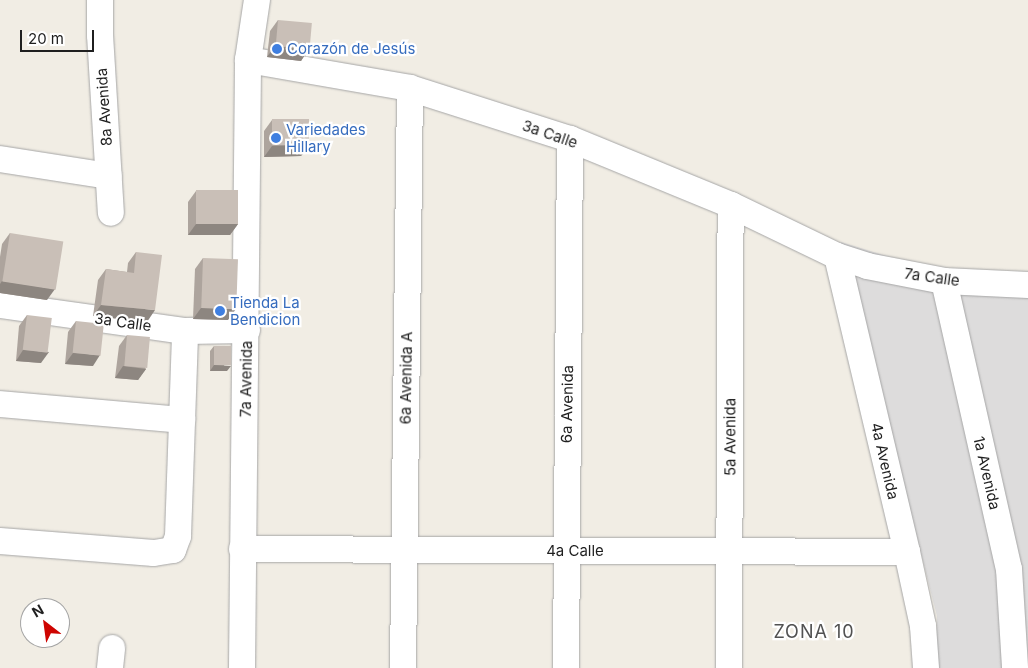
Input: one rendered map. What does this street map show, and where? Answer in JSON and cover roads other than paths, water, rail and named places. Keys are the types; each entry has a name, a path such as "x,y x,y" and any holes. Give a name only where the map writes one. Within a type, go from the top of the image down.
{"street":[{"name":"8a Avenida","path":"100,0 100,35 111,213"},
{"name":"7a Avenida","path":"242,668 242,549 247,330 248,60 257,0"},
{"name":"3a Calle","path":"248,60 410,88 570,140 731,205 837,256"},
{"name":"6a Avenida A","path":"403,668 410,88"},
{"name":"6a Avenida","path":"566,668 570,140"},
{"path":"0,159 109,176"},
{"name":"5a Avenida","path":"729,668 731,205"},
{"name":"7a Calle","path":"837,256 867,266 944,281 1028,285"},
{"name":"4a Avenida","path":"837,256 907,552 922,626 926,668"},
{"name":"1a Avenida","path":"944,281 1019,568 1015,668"},
{"name":"3a Calle","path":"0,305 186,330 247,330"},
{"path":"0,541 154,553 173,550 178,536 186,330"},
{"path":"0,404 182,420"},
{"name":"4a Calle","path":"242,549 907,552"}],"place":[{"name":"Corazón de Jesús","path":"277,49"},
{"name":"Variedades Hillary","path":"276,138"},
{"name":"Tienda La Bendicion","path":"220,311"}],"district":[{"name":"ZONA 10","path":"814,632"}]}
